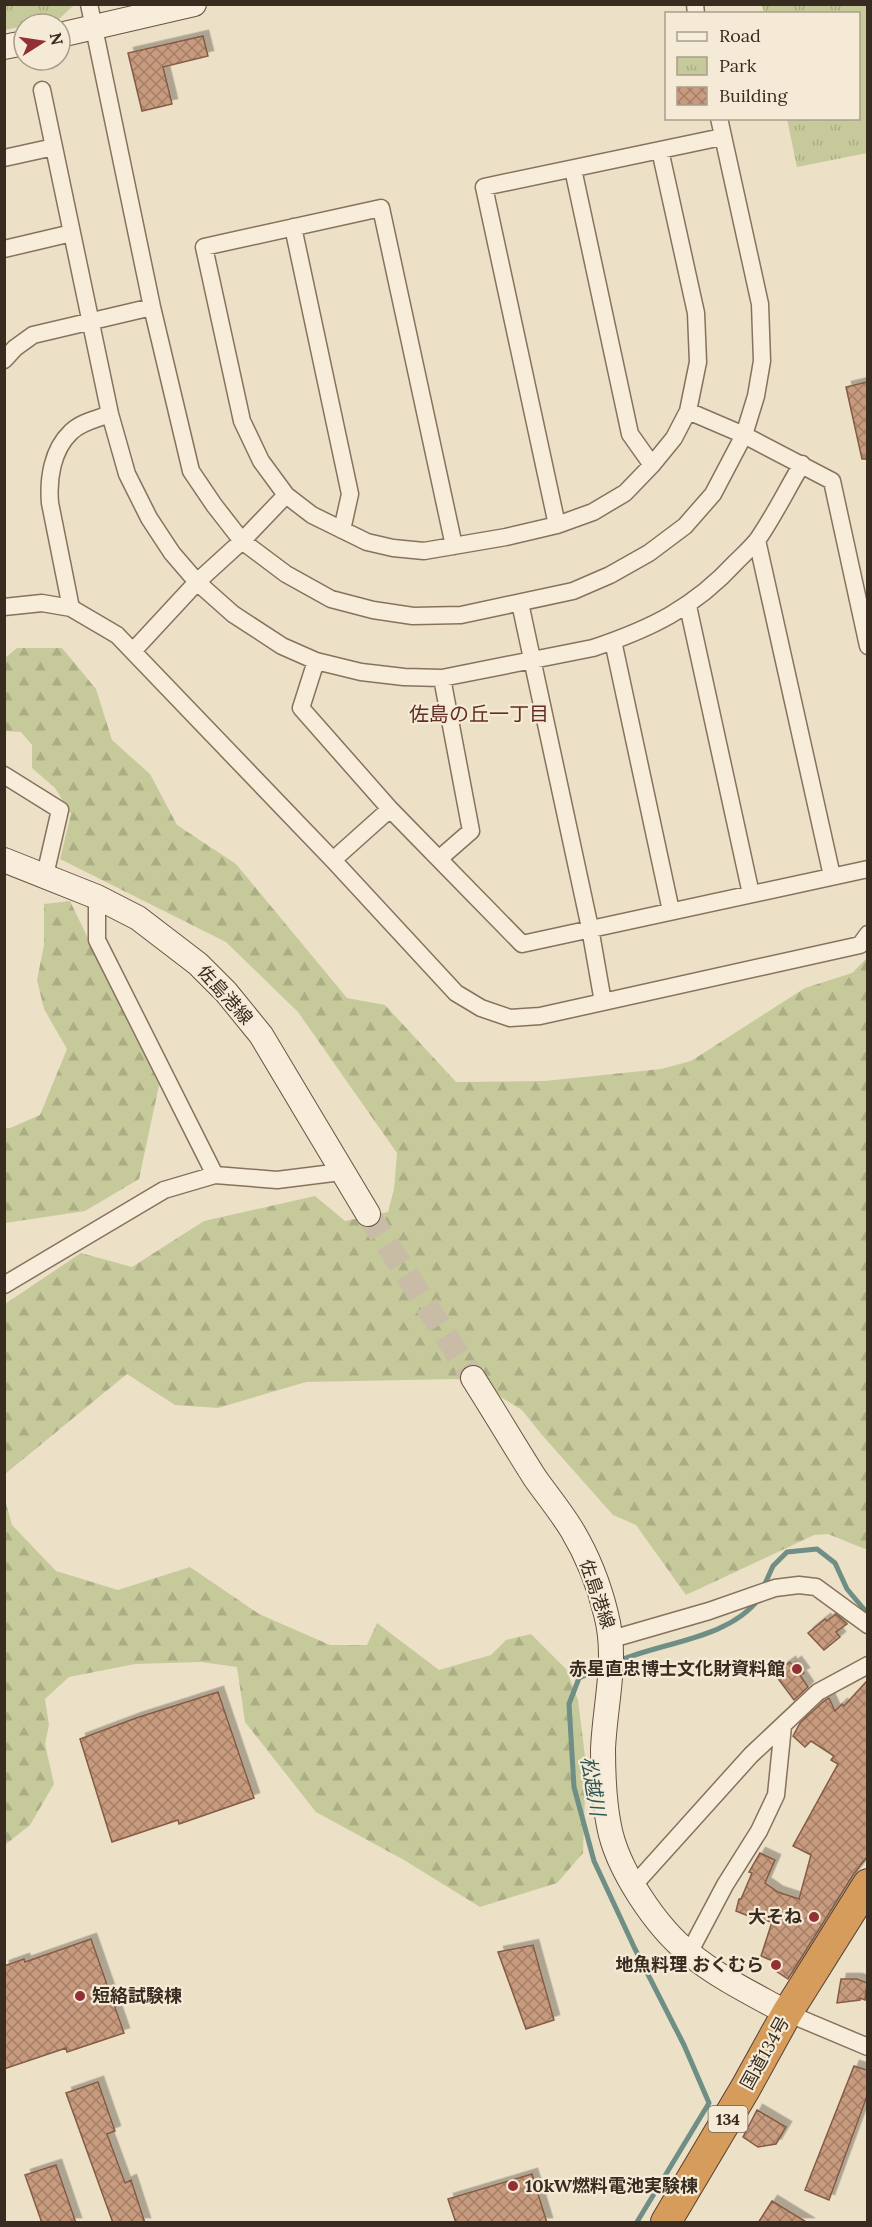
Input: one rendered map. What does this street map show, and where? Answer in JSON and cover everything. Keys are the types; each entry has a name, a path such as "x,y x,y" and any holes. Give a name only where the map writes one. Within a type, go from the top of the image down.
{"highway":[{"name":"国道134号","path":"666,2223 787,2013 867,1884"}],"main road":[{"path":"72,28 91,16 194,4"},
{"name":"佐島港線","path":"4,860 97,897 138,918 198,964 226,992 261,1035 368,1214"},
{"name":"佐島港線","path":"473,1378 572,1531 595,1578 606,1613 612,1642 610,1687 603,1748 604,1788 609,1827 619,1856 634,1885 660,1924 689,1953 711,1969 787,2013"}],"street":[{"path":"91,16 152,307 191,471 242,541 286,574 331,599 373,610 413,616 461,615 573,591 610,575 649,553 685,526 713,494 744,435 756,396 762,361 760,304 719,120"},
{"path":"42,90 110,414 127,474 148,518 172,553 197,582 232,614 282,646 316,661 361,672 442,678 593,648 652,626 688,606 723,576 757,540 802,464"},
{"path":"557,525 484,187 723,137"},
{"path":"4,158 54,147"},
{"path":"454,546 381,208 204,247 242,421 261,461 286,495 312,515 342,530 367,542 393,548 424,551 454,546 557,525 593,512 625,493 674,438 688,411 698,362 696,313 660,150"},
{"path":"573,169 630,435 652,465"},
{"path":"293,228 350,494 342,530"},
{"path":"4,249 72,233"},
{"path":"4,360 15,348 33,335 152,307"},
{"path":"688,411 744,435 832,481 867,646"},
{"path":"71,608 50,503 49,487 52,464 70,432 85,423 110,414"},
{"path":"134,650 197,582 242,541 286,495"},
{"path":"757,540 832,876"},
{"path":"4,607 42,603 71,608 117,634 333,860 456,993 480,1008 510,1018 530,1017 860,945 867,934"},
{"path":"520,603 590,928 603,1002"},
{"path":"688,606 752,894"},
{"path":"613,641 671,911"},
{"path":"316,661 301,708 390,809 522,944 867,869"},
{"path":"440,858 471,831 442,678"},
{"path":"4,775 60,810 45,875"},
{"path":"333,860 390,809"},
{"path":"97,897 97,940 215,1175"},
{"path":"4,1285 164,1190 215,1175 277,1180 341,1172"},
{"path":"612,1642 775,1588 799,1585 816,1587 867,1625"},
{"path":"634,1885 751,1755 818,1692 867,1665"},
{"path":"689,1953 725,1885 759,1831 776,1795 783,1726"},
{"path":"787,2013 867,2047"}],"green space":[{"path":"5,4 74,4 66,12 12,12 12,29 5,30"},
{"path":"762,5 867,5 867,153 797,167 787,120 860,120 860,12 764,12"},
{"path":"17,648 62,648 96,689 112,740 150,774 177,825 236,864 347,998 385,1005 456,1082 545,1081 661,1069 691,1061 805,988 852,973 867,958 868,1547 865,1549 828,1534 814,1535 686,1595 636,1525 613,1515 522,1410 478,1383 456,1379 306,1382 218,1408 175,1405 127,1374 5,1474 5,1304 81,1253 132,1267 204,1221 315,1196 345,1221 388,1212 394,1189 397,1153 298,1012 226,942 60,859 71,814 55,788 32,768 32,745 21,732 5,731 5,658"},
{"path":"70,901 159,1085 139,1179 85,1211 5,1223 5,1128 40,1115 67,1049 44,1009 37,980 44,945 44,904"},
{"path":"5,1500 12,1525 56,1571 118,1590 190,1567 259,1614 330,1645 367,1645 377,1623 439,1670 491,1655 506,1640 531,1634 566,1669 578,1700 586,1764 583,1853 557,1883 480,1907 404,1860 316,1812 245,1722 237,1667 201,1662 135,1664 69,1677 45,1699 49,1725 45,1744 54,1784 30,1825 5,1845"}],"building":[{"path":"203,36 208,56 163,67 172,104 142,111 128,53"},
{"path":"867,382 867,459 862,459 846,387"},
{"path":"836,1614 847,1624 836,1632 840,1637 824,1650 808,1633 825,1619 827,1621"},
{"path":"790,1662 792,1665 796,1662 804,1673 800,1675 808,1687 794,1700 776,1676 780,1673 778,1671"},
{"path":"867,1681 867,1857 853,1875 788,1979 776,1971 780,1964 761,1956 772,1922 756,1919 736,1911 739,1899 752,1873 749,1872 760,1853 775,1860 765,1883 778,1892 799,1899 811,1855 793,1846 838,1764 831,1760 834,1756 811,1741 805,1747 793,1736 800,1723 824,1701 829,1698 835,1711 842,1704 844,1706"},
{"path":"218,1692 254,1798 179,1824 178,1820 112,1842 80,1739 136,1718"},
{"path":"91,1939 124,2033 67,2052 66,2048 4,2069 4,1966 24,1959 25,1962"},
{"path":"533,1945 554,2020 526,2029 498,1952"},
{"path":"841,1979 857,1979 867,1983 865,2000 860,1998 860,2000 837,2003"},
{"path":"854,2066 867,2070 867,2096 829,2200 805,2190"},
{"path":"98,2082 115,2131 107,2134 125,2183 131,2180 145,2223 113,2223 66,2093"},
{"path":"757,2110 786,2127 776,2144 758,2147 743,2137"},
{"path":"56,2165 76,2223 42,2223 25,2175"},
{"name":"10kW燃料電池実験棟","path":"532,2174 547,2223 456,2223 448,2199"},
{"path":"772,2201 808,2223 758,2223"}],"waterway":[{"name":"松越川","path":"763,1588 773,1566 787,1552 817,1549 835,1563 847,1589 868,1614"},
{"name":"松越川","path":"618,1661 712,1631 745,1613 758,1600"},
{"name":"松越川","path":"604,1667 579,1678 569,1704 574,1787 594,1861 635,1949 684,2045 709,2103 637,2222"}],"tunnel":[{"path":"368,1214 473,1378"}],"place":[{"name":"赤星直忠博士文化財資料館","path":"797,1669"},
{"name":"大そね","path":"814,1917"},
{"name":"地魚料理 おくむら","path":"776,1965"},
{"name":"短絡試験棟","path":"80,1996"},
{"name":"10kW燃料電池実験棟","path":"513,2186"}],"district":[{"name":"佐島の丘一丁目","path":"479,714"}]}
